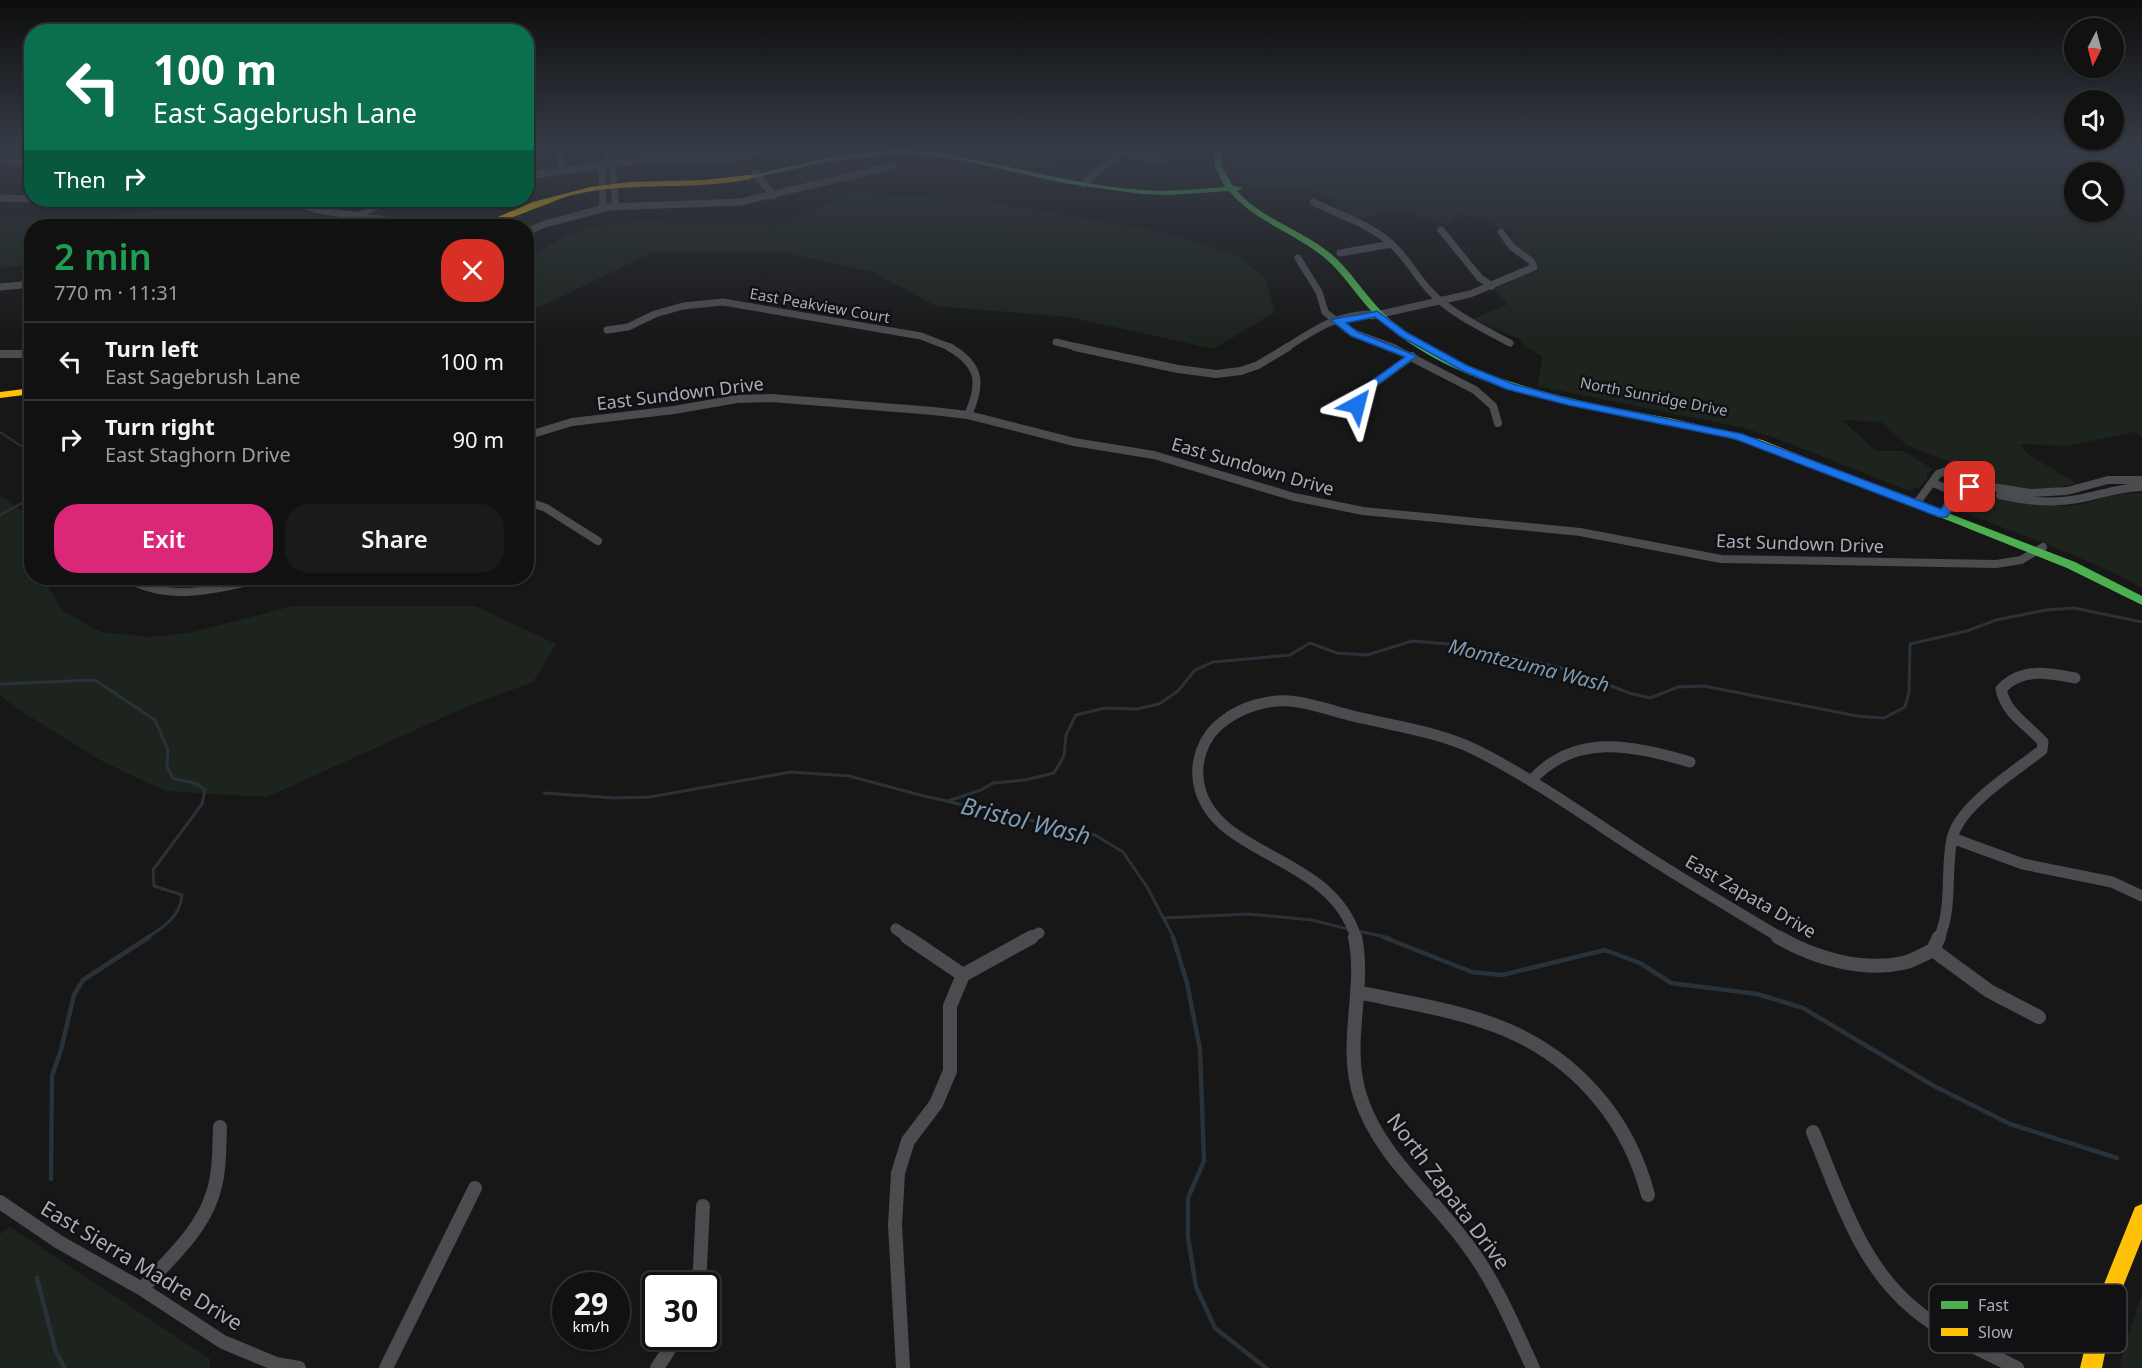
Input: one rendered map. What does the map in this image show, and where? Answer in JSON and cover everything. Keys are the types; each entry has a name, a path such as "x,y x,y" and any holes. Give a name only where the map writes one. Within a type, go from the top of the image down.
{"street":[{"path":"342,213 386,219"},
{"path":"355,219 366,213"},
{"path":"497,219 511,213"},
{"path":"534,229 585,213"},
{"name":"North Sunridge Drive","path":"1256,213 1331,256 1382,313 1413,333 1511,380 1561,395 1745,431 2142,591"},
{"name":"North Sunridge Drive","path":"1270,213 1340,254 1382,313"},
{"path":"1333,213 1392,244 1441,302 1462,317 1510,343"},
{"path":"1442,230 1480,278 1492,286"},
{"path":"1056,342 1188,372 1217,374 1243,370 1260,364 1299,338 1336,320 1441,302 1492,286 1534,267 1531,261 1512,247 1501,232"},
{"path":"1340,254 1392,244"},
{"path":"1298,258 1319,292 1325,312 1355,334 1412,356 1475,390 1493,406 1498,423"},
{"path":"0,287 24,285"},
{"name":"East Peakview Court","path":"607,330 628,327 655,314 683,306 723,302 921,336 946,345 966,358 973,367 978,384 968,415"},
{"path":"0,354 24,354"},
{"path":"1357,405 1361,393 1412,356"},
{"path":"0,388 24,385"},
{"path":"0,395 24,392"},
{"name":"East Sundown Drive","path":"534,434 572,422 756,398 968,415 1074,442 1154,455 1317,503 1363,511 1580,532 1721,559 1996,564 2014,563 2040,550"},
{"path":"1919,501 1938,474 1946,471 1971,483 2020,499 2046,502 2069,501 2110,489 2141,485"},
{"path":"1945,511 1963,487 1971,483 2010,490 2051,493 2108,480 2132,479 2141,485"},
{"path":"1933,483 1958,493"},
{"path":"534,504 546,508 598,541"},
{"name":"North Sunridge Drive","path":"2040,550 2142,601"},
{"path":"138,585 183,592 211,590 234,585"},
{"path":"2039,1017 1989,991 1933,950 1946,922 1952,838 1962,816 2042,750 2043,742 2038,736 2009,713 2002,699 2001,689 2012,677 2019,674 2044,673 2075,678"},
{"name":"East Zapata Drive","path":"1225,720 1240,711 1269,702 1303,703 1436,736 1476,750 1531,781 1642,853 1797,948 1852,964 1876,966 1905,963 1933,950"},
{"name":"North Zapata Drive","path":"1225,720 1211,731 1202,746 1198,776 1206,801 1222,822 1238,835 1312,878 1328,891 1351,923 1359,955 1352,1038 1354,1080 1369,1120 1380,1141 1402,1170 1470,1248 1491,1279 1533,1368"},
{"path":"1531,781 1544,766 1555,759 1580,750 1629,749 1664,754 1690,762"},
{"path":"1952,838 2013,861 2112,882 2142,896"},
{"path":"896,929 963,975"},
{"path":"903,1368 895,1225 898,1173 908,1141 936,1104 950,1071 950,1006 963,975 1040,933"},
{"path":"1357,992 1490,1021 1515,1030 1553,1052 1578,1072 1598,1094 1617,1122 1633,1148 1642,1170 1648,1195"},
{"path":"142,1289 190,1233 211,1199 218,1170 220,1127"},
{"path":"1813,1132 1855,1230 1879,1274 1912,1308 1929,1319"},
{"path":"386,1368 475,1188"},
{"name":"East Sierra Madre Drive","path":"0,1202 59,1242 142,1289 223,1342 276,1364 299,1368"},
{"path":"700,1272 703,1206"},
{"path":"2113,1284 2142,1214"},
{"path":"657,1368 669,1350"},
{"path":"1989,1353 2017,1368"},
{"path":"2091,1368 2093,1353"}],"shaded area":[{"path":"140,213 316,213 304,219 100,219"},
{"path":"806,213 1053,213 1159,231 1239,256 1266,280 1275,312 1214,349 1070,317 937,306 872,272 778,251 656,251 534,310 534,254 564,237 591,227 638,221 781,225"},
{"path":"1341,213 1385,213 1355,220"},
{"path":"1406,213 2064,213 2064,222 2124,222 2124,213 2142,213 2142,437 2135,432 2066,446 2020,444 2028,454 2076,483 2053,489 2034,489 1999,484 1955,469 1950,462 1907,445 1881,422 1842,420 1876,451 1903,451 1933,469 1927,474 1927,479 1920,487 1907,490 1778,439 1744,428 1537,386 1543,357 1524,346 1520,339 1473,319 1508,304 1494,289 1538,266 1512,241 1510,237 1512,231 1496,227 1489,221 1462,214 1447,225"},
{"path":"0,216 70,219 24,219 24,266 0,268"},
{"path":"2142,493 2142,588 2077,557 1965,513 1970,497 1976,494 2020,503 2067,506 2085,504 2114,494"},
{"path":"0,495 24,512 24,585 47,585 64,612 101,632 151,637 189,633 293,606 475,606 556,644 533,682 466,707 267,797 165,791 102,761 19,710 0,695"},
{"path":"10,1227 210,1359 210,1368 0,1368 0,1234"},
{"path":"2142,1293 2142,1368 2120,1368 2123,1353 2127,1353 2127,1340"}],"waterway":[{"path":"0,432 24,448"},
{"path":"0,515 24,502"},
{"name":"Momtezuma Wash","path":"948,801 981,790 993,783 1025,780 1054,773 1064,756 1066,735 1076,715 1105,708 1137,709 1159,704 1178,691 1195,670 1213,662 1290,655 1310,643 1337,653 1367,655 1412,641 1449,644 1517,657 1577,672 1629,693 1650,698 1678,687 1704,686 1857,716 1884,718 1905,707 1909,692 1910,644 1967,631 1996,620 2046,610 2074,608 2142,622"},
{"path":"0,684 95,680 155,720 168,750 167,767 173,778 197,784 205,790 202,804 153,870 154,886 182,895 181,903 165,925 146,938"},
{"name":"Bristol Wash","path":"544,793 615,798 650,797 791,772 849,776 920,795 1095,835 1123,852 1147,887 1174,938"},
{"path":"1164,918 1248,914 1312,920 1348,929"},
{"path":"1358,931 1390,938"},
{"path":"51,1179 52,1076 61,1050 74,995 83,980 149,937"},
{"name":"Bristol Wash","path":"1173,937 1187,983 1200,1049 1204,1161 1188,1198 1188,1237 1196,1287 1215,1328 1266,1368"},
{"path":"1383,937 1472,972 1502,975 1605,950 1640,963 1671,983 1757,994 1803,1008 1934,1086 2010,1124 2117,1158"},
{"path":"37,1278 56,1352 65,1368"}],"traffic: fast":[{"path":"1258,213 1330,257 1391,325 1422,346 1455,364 1524,390 1669,421"},
{"path":"1901,498 2071,565 2142,601"}],"traffic: slow":[{"path":"498,219 513,213"},
{"path":"0,395 24,392"},
{"path":"1669,421 1758,442 1901,498"},
{"path":"2114,1284 2142,1214"},
{"path":"2091,1368 2094,1353"}],"route":[{"path":"1357,405 1361,393 1412,356 1355,334 1336,320 1347,321 1377,314 1403,334 1464,368 1510,387 1568,402 1738,436 1791,454 1943,514 1960,489 1970,487"}]}
